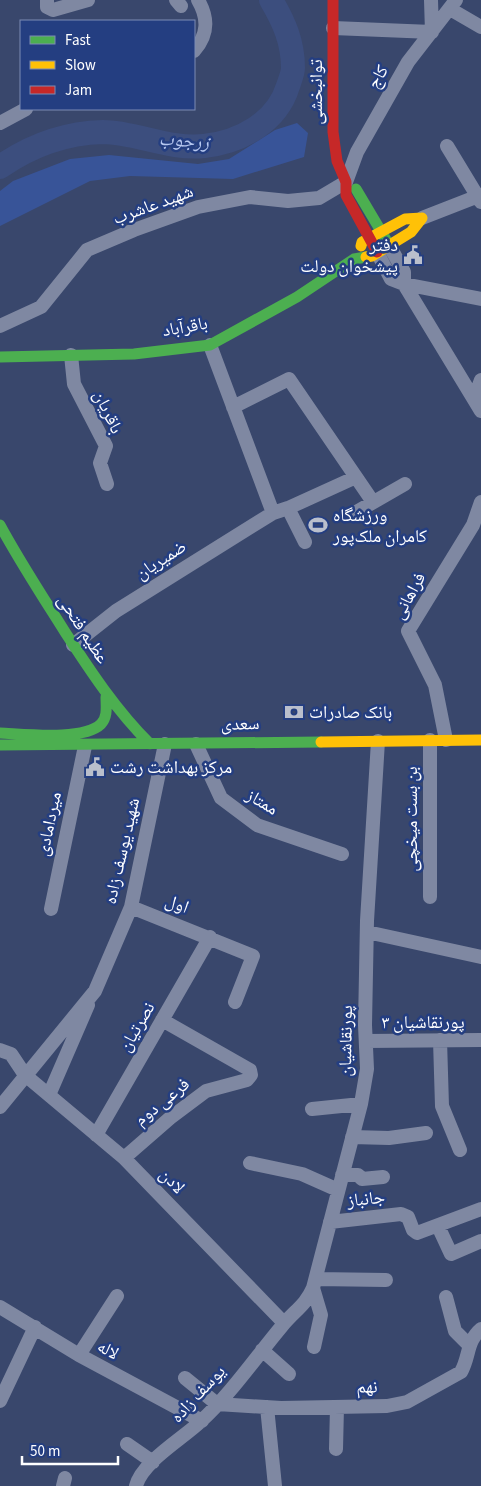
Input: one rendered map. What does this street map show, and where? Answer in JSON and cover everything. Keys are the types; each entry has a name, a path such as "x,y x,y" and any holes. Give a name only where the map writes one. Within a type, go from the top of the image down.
{"main road":[{"name":"توانبخشی","path":"333,0 333,132 337,161 346,182 346,195 370,238 383,249"},
{"name":"توانبخشی","path":"346,182 358,190 383,231 383,249"},
{"name":"باقرآباد","path":"354,259 362,242 405,219 422,218"},
{"name":"باقرآباد","path":"0,358 134,354 210,345 297,297 354,259 383,249 411,232 422,218"},
{"name":"عظیم فتحی","path":"0,524 23,567 106,697 123,718 150,744"},
{"path":"0,733 87,732 104,722 106,697"},
{"name":"سعدی","path":"0,745 84,746 481,740"}],"street":[{"path":"47,0 47,7 54,10 88,0"},
{"path":"195,50 203,40 206,25 204,11 198,0"},
{"path":"333,28 432,32 431,0"},
{"path":"453,5 481,27"},
{"name":"کاج","path":"346,182 357,152 408,62 453,5"},
{"path":"0,123 24,110"},
{"path":"446,146 480,198"},
{"name":"شهید عاشرب","path":"0,326 41,307 71,273 87,250 134,230 198,207 250,197 288,201 318,198 346,182"},
{"name":"باقرآباد","path":"422,218 480,198"},
{"path":"383,249 404,272 404,284 477,405"},
{"path":"404,284 481,299"},
{"path":"210,345 273,513"},
{"name":"باقریان","path":"71,356 74,384 106,446 100,463 107,484"},
{"path":"233,407 289,379 354,478 373,502"},
{"path":"477,405 481,380"},
{"name":"ضمیریان","path":"73,645 116,611 273,513 354,478"},
{"path":"351,515 405,484"},
{"name":"فراهانی","path":"446,740 435,686 408,631 473,525 481,502"},
{"path":"288,508 305,542"},
{"name":"بن بست میخچی","path":"430,740 430,897"},
{"name":"پورنقاشیان","path":"284,1323 308,1301 315,1284 361,1104 367,1069 367,932 378,741"},
{"name":"شهید یوسف زاده","path":"0,1107 95,991 131,907 165,744"},
{"name":"ممتاز","path":"196,744 220,798 257,825 342,854"},
{"name":"میردامادی","path":"51,909 84,746"},
{"name":"اول","path":"131,907 210,937 253,956 235,1002"},
{"path":"367,932 481,957"},
{"name":"نصرتیان","path":"96,1135 210,937"},
{"path":"49,1095 95,991"},
{"name":"فرعی دوم","path":"124,1158 170,1118 206,1091 247,1080 251,1075 250,1070 162,1020"},
{"name":"پورنقاشیان ۳","path":"366,1040 481,1040"},
{"path":"440,1040 442,1106 460,1150"},
{"name":"لادن","path":"0,1050 11,1054 25,1075 124,1158 284,1323"},
{"path":"312,1109 361,1104"},
{"path":"352,1137 389,1138 426,1133"},
{"path":"250,1163 302,1174 338,1190"},
{"path":"342,1175 358,1175 362,1179 383,1177"},
{"name":"جانباز","path":"330,1222 401,1214 408,1217 413,1230 417,1233 481,1209"},
{"path":"438,1226 451,1254 481,1241"},
{"path":"314,1347 321,1315 315,1284 386,1280"},
{"path":"79,1355 117,1296"},
{"path":"446,1296 454,1330 469,1345"},
{"name":"لاله","path":"0,1307 35,1326 79,1355 202,1422"},
{"name":"یوسف زاده","path":"136,1486 138,1480 153,1462 202,1422 284,1323"},
{"path":"0,1401 35,1326"},
{"name":"نهم","path":"217,1404 268,1407 337,1407 387,1406 407,1402 461,1372 466,1363 472,1337 481,1329"},
{"path":"262,1350 290,1374"},
{"path":"185,1378 217,1404"},
{"path":"268,1407 275,1486"},
{"path":"336,1449 337,1407"},
{"path":"128,1444 153,1462"}],"shaded area":[{"path":"297,123 308,133 304,157 233,179 130,176 90,181 0,226 0,191 13,181 70,159 109,155 198,164 229,159 275,130"}],"waterway":[{"name":"زرجوب","path":"0,167 24,153 49,142 89,133 115,133 191,147 218,144 244,135 256,128 266,120 283,99 293,70 293,59 287,33 271,0"}],"traffic: fast":[{"path":"356,189 388,243"},
{"path":"0,357 134,354 210,345 297,297 354,259 366,257"},
{"path":"0,525 15,552 94,676 126,718 150,744"},
{"path":"0,733 68,735 93,729 101,724 105,718 106,697"},
{"path":"0,745 321,742"}],"traffic: slow":[{"path":"361,246 362,242 405,219 422,218"},
{"path":"366,257 372,256 411,232 422,218"},
{"path":"321,742 481,740"}],"traffic: jam":[{"path":"333,0 333,132 337,161 346,182 346,195 377,252"}],"place":[{"name":"دفتر پیشخوان دولت","path":"413,255"},
{"name":"ورزشگاه کامران ملک‌پور","path":"318,525"},
{"name":"بانک صادرات","path":"294,712"},
{"name":"مرکز بهداشت رشت","path":"95,767"}]}
